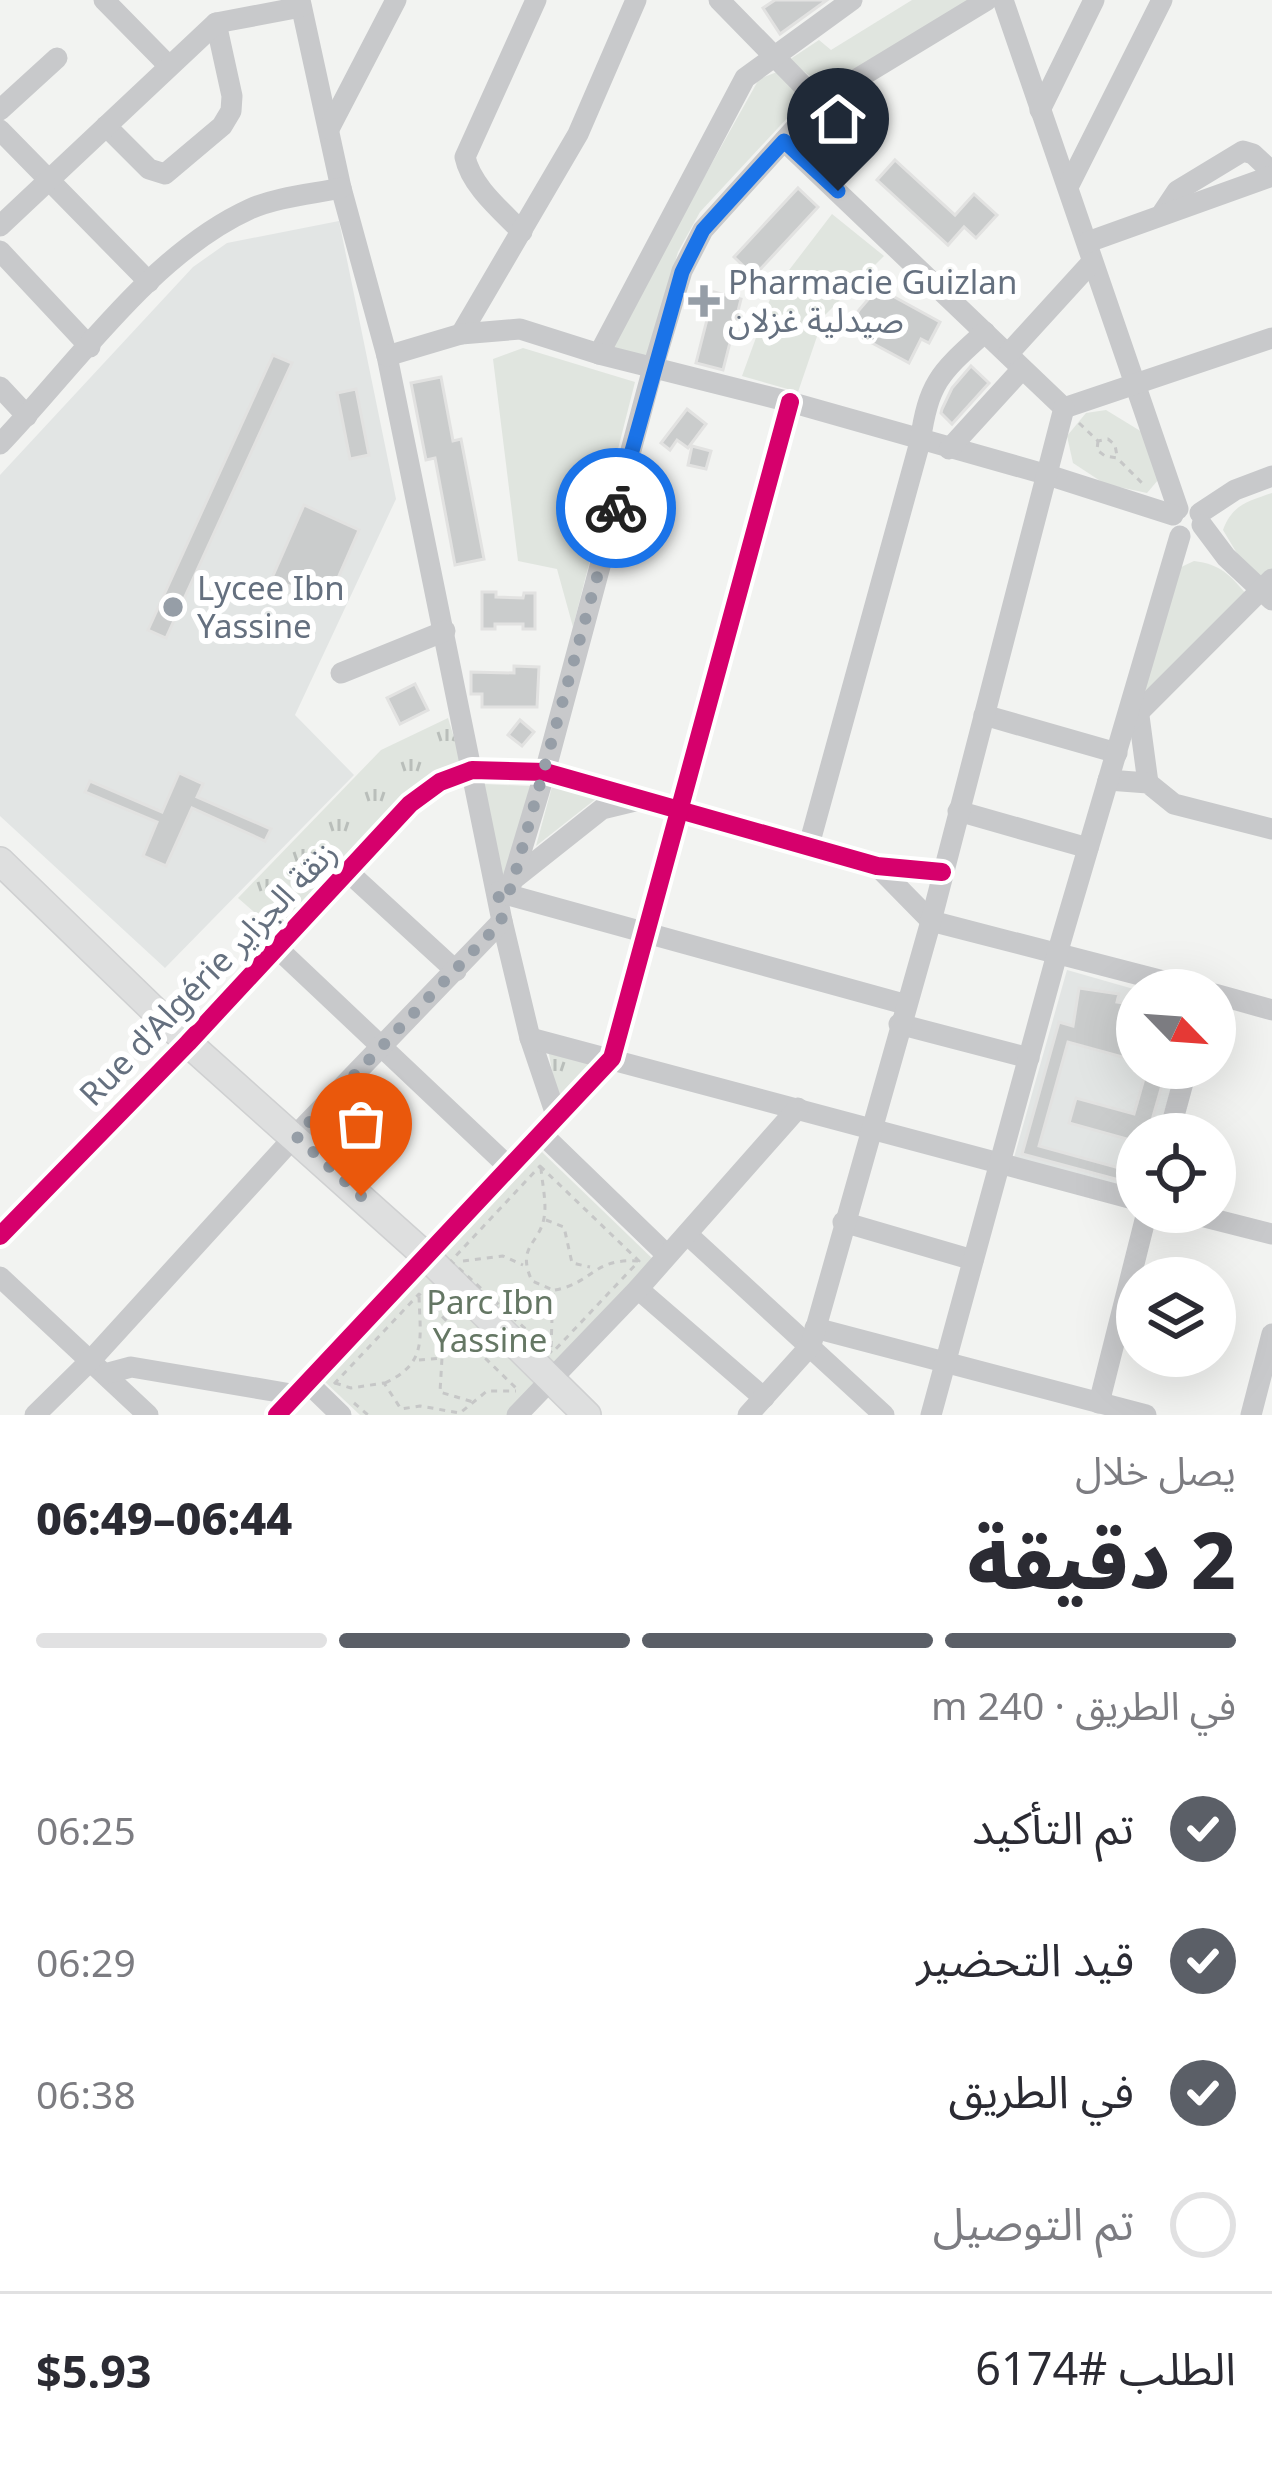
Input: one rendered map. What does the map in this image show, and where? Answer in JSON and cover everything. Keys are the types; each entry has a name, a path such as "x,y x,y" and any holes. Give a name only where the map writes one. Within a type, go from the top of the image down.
{"main road":[{"path":"0,861 188,1042 439,1259 551,1365 587,1415"}],"street":[{"path":"104,0 168,65"},
{"path":"328,129 396,0"},
{"path":"521,232 482,189 465,158 536,0"},
{"path":"461,334 578,134 636,0"},
{"path":"719,0 818,102"},
{"path":"599,354 745,78 852,0"},
{"path":"667,1255 550,1126 502,921 507,888 545,772 653,368 682,272 703,230 818,102 987,0"},
{"path":"1003,0 1187,523"},
{"path":"1013,28 1026,0"},
{"path":"1040,110 1094,0"},
{"path":"1068,187 1162,0"},
{"path":"0,226 217,23 301,3 341,188 387,356 472,770 507,888"},
{"path":"106,126 149,169 165,174 223,125 232,96 217,23"},
{"path":"0,110 57,58"},
{"path":"0,130 149,282"},
{"path":"784,141 1064,408"},
{"path":"949,449 1090,253 1163,212 1272,174 1253,154 1243,151 1177,190 1163,212"},
{"path":"0,444 149,282 206,232 254,207 341,188"},
{"path":"0,251 90,346"},
{"path":"387,356 461,334 520,329 1048,475 1187,523 1268,590 1132,721"},
{"path":"809,844 920,442 926,397 985,332"},
{"path":"1064,408 1272,338"},
{"path":"0,387 27,416"},
{"path":"278,1415 439,1259 510,1168 612,1058 790,402"},
{"path":"638,1289 756,1406 813,1336 931,921 1064,408"},
{"path":"931,1415 1057,954 1117,752 1132,721 1171,557 1187,523 1235,490 1272,476"},
{"path":"341,674 445,631"},
{"path":"984,715 1117,752"},
{"path":"1132,721 1148,782 1174,804 1272,829"},
{"path":"472,770 545,772 877,866 942,872"},
{"name":"Rue d'Algérie زنقة الجزاير","path":"0,1236 410,804 440,782 472,770"},
{"path":"1108,780 1148,782"},
{"path":"507,888 602,809 635,800"},
{"path":"958,811 1088,848"},
{"path":"877,866 931,921 1116,969"},
{"path":"347,871 456,971"},
{"path":"507,888 1029,1058"},
{"path":"42,1413 98,1367 296,1136 502,921"},
{"path":"276,947 510,1168"},
{"path":"1236,1000 1272,1010"},
{"path":"530,1037 1116,1195"},
{"path":"517,1415 551,1365 638,1289 798,1108"},
{"path":"843,1222 973,1260"},
{"path":"1236,1225 1272,1234"},
{"path":"1099,1403 1142,1233"},
{"path":"687,1234 813,1336 884,1415"},
{"path":"0,1277 148,1415"},
{"path":"1251,1415 1272,1334"},
{"path":"813,1336 946,1362 1146,1415"},
{"path":"98,1367 131,1366 302,1389 341,1415"}],"path":[{"path":"1064,408 1098,441"},
{"path":"1098,441 1108,439 1115,445 1117,458 1145,487"},
{"path":"1098,441 1097,450 1117,458"},
{"path":"439,1259 541,1166"},
{"path":"541,1166 544,1220 529,1244 525,1265 532,1281 554,1290 576,1286 595,1268 616,1259 639,1261"},
{"path":"541,1166 639,1261"},
{"path":"544,1220 564,1227 572,1262 595,1268"},
{"path":"439,1259 503,1256 525,1265"},
{"path":"439,1259 551,1365"},
{"path":"551,1365 639,1261"},
{"path":"551,1365 554,1290"},
{"path":"334,1383 351,1388 384,1383 408,1372 417,1360 419,1294"},
{"path":"334,1383 419,1294"},
{"path":"384,1383 401,1409 420,1406 439,1413 460,1413 487,1391 518,1390 419,1294"},
{"path":"417,1360 442,1358 440,1392 474,1402"},
{"path":"334,1383 368,1415"}],"shaded area":[{"name":"Lycee Ibn Yassine","path":"339,221 396,499 295,715 354,775 165,968 0,816 0,475 193,267 227,243"},
{"path":"1067,970 1116,984 1116,1089 1171,1089 1164,1113 1116,1113 1116,1190 1013,1161"}],"green space":[{"path":"912,0 969,0 826,88 789,60 819,40 831,50"},
{"path":"777,72 804,100 700,212 678,252 647,359 609,347 759,79"},
{"path":"832,214 884,256 824,316 798,392 742,376 773,291"},
{"path":"523,348 635,382 573,627 557,569 518,561 493,359"},
{"path":"1106,410 1142,432 1158,480 1147,493 1105,484 1073,463 1067,436 1086,413"},
{"path":"1272,493 1272,570 1264,579 1241,560 1223,530 1236,509"},
{"path":"1194,561 1224,572 1246,594 1141,704 1179,568"},
{"path":"448,718 463,767 279,934 238,898 381,750"},
{"path":"553,783 602,794 536,846"},
{"path":"484,784 530,786 510,875 502,877"},
{"path":"548,1049 594,1060 564,1099 557,1098"},
{"name":"Parc Ibn Yassine","path":"542,1152 657,1263 510,1415 360,1415 323,1380"}],"building":[{"path":"775,0 827,0 780,34 763,8"},
{"path":"895,160 955,215 974,194 997,215 976,238 964,227 948,245 877,180"},
{"path":"798,188 818,207 754,276 734,257"},
{"path":"878,288 940,322 929,343 921,339 909,363 848,330"},
{"path":"714,292 741,299 723,370 696,363"},
{"path":"273,355 292,363 166,638 148,630"},
{"path":"971,366 989,383 952,424 942,409"},
{"path":"441,377 453,441 461,439 484,559 455,565 435,458 426,460 411,383"},
{"path":"356,389 369,455 350,459 337,393"},
{"path":"687,409 706,424 688,448 677,440 670,450 661,443"},
{"path":"692,446 711,451 706,469 688,465"},
{"path":"304,505 359,530 327,603 272,578"},
{"path":"482,592 523,598 524,593 535,593 535,629 495,624 495,629 482,629"},
{"path":"514,666 539,667 537,707 482,707 482,694 471,694 471,672 514,673"},
{"path":"415,684 428,710 400,724 387,698"},
{"path":"520,720 534,732 522,746 508,735"},
{"path":"179,773 203,784 197,797 271,829 265,841 192,808 166,866 143,856 157,822 85,792 90,781 162,812"},
{"path":"1079,988 1116,994 1116,1055 1068,1042 1039,1146 1116,1167 1116,1179 1022,1154 1059,1022 1073,1026"},
{"path":"1141,1089 1161,1089 1154,1113 1134,1113"},
{"path":"1076,1098 1130,1113 1116,1113 1116,1136 1069,1123"}],"cycle path":[{"path":"277,1415 612,1058 790,402"},
{"path":"0,1236 410,804 440,782 472,770 545,772 877,866 942,872"}],"way so far":[{"path":"361,1196 296,1136 502,921 498,892 508,895 514,878 616,508"}],"place":[{"name":"Pharmacie Guizlan صيدلية غزلان","path":"704,301"},
{"name":"Lycee Ibn Yassine","path":"173,607"}],"route":[{"path":"616,508 682,272 703,230 784,141 838,191"}]}
